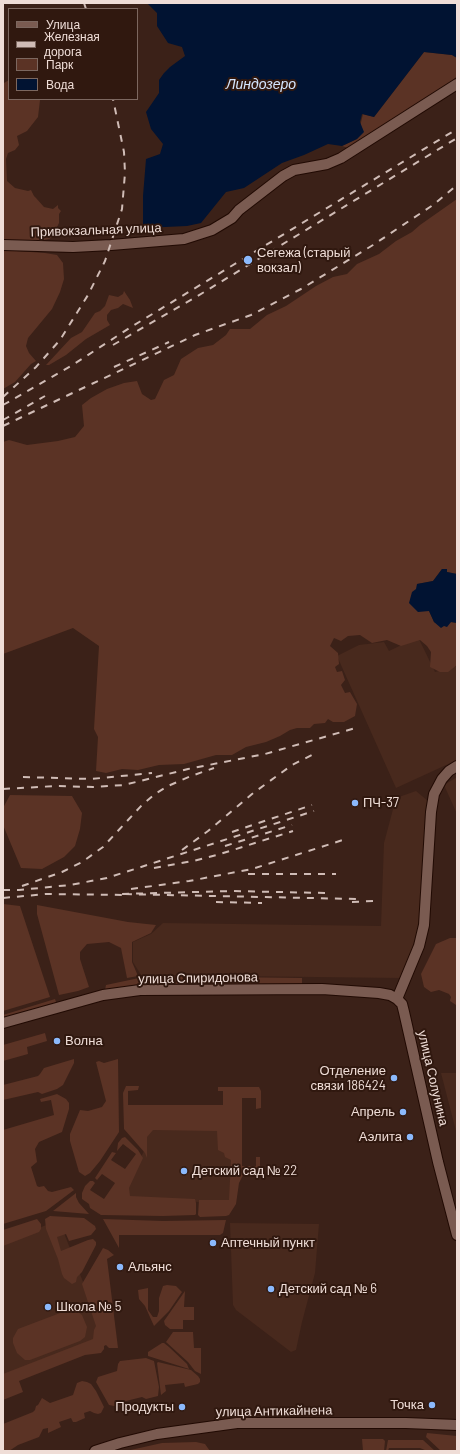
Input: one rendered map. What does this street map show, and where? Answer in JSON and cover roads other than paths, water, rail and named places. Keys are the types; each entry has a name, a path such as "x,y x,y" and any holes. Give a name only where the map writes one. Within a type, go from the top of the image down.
{"street":[{"name":"Привокзальная улица","path":"3,245 74,247 111,246 184,239 212,230 232,218 239,210 294,170 327,164 341,158 457,84"},
{"path":"397,999 419,946 424,925 431,812 434,794 448,771 457,766"},
{"name":"улица Спиридонова","path":"3,1023 103,995 140,990 322,989 379,993 390,995 397,999"},
{"name":"улица Солунина","path":"397,999 402,1004 433,1140 457,1235"},
{"name":"улица Антикайнена","path":"95,1451 157,1434 237,1423 406,1423 457,1425"}],"water":[{"name":"Линдозеро","path":"147,3 457,3 457,58 452,55 424,52 374,117 362,114 360,122 364,132 357,139 342,146 328,144 282,163 244,188 226,192 201,223 187,226 143,228 143,196 146,159 160,154 163,144 151,129 146,112 159,93 159,80 170,67 185,56 182,47 168,43 157,26 157,13"},
{"path":"442,569 447,569 447,572 457,574 457,623 451,622 447,627 444,626 441,628 434,622 429,611 418,612 409,603 412,592 416,589 417,584 433,581"}],"railway":[{"path":"84,3 86,8"},
{"path":"3,397 36,367 60,340 88,295 105,261 122,209 125,173 124,152 113,100"},
{"path":"3,405 71,366 131,327 457,129"},
{"path":"113,345 196,297 457,138"},
{"path":"3,426 195,335 251,315 301,289 373,245 433,205 457,185"},
{"path":"114,367 169,342"},
{"path":"3,420 45,396"},
{"path":"3,789 56,786 93,787 124,785 188,769 265,754 359,727"},
{"path":"182,850 208,831 252,794 292,765 316,753"},
{"path":"22,886 62,872 82,862 103,847 142,805 155,794 168,786 214,768"},
{"path":"23,777 91,779 152,773"},
{"path":"232,832 312,805"},
{"path":"3,890 70,885 107,878 314,811"},
{"path":"225,846 292,825"},
{"path":"154,868 217,855 293,831"},
{"path":"131,889 189,881 252,869 346,839"},
{"path":"248,874 336,874"},
{"path":"325,893 232,891 120,894 357,899"},
{"path":"3,898 46,894 125,895"},
{"path":"352,902 374,901"},
{"path":"216,902 262,903"}],"place":[{"name":"Сегежа (старый вокзал)","path":"248,260"},
{"name":"ПЧ-37","path":"355,803"},
{"name":"Волна","path":"57,1041"},
{"name":"Отделение связи 186424","path":"394,1078"},
{"name":"Апрель","path":"403,1112"},
{"name":"Аэлита","path":"410,1137"},
{"name":"Детский сад № 22","path":"184,1171"},
{"name":"Аптечный пункт","path":"213,1243"},
{"name":"Альянс","path":"120,1267"},
{"name":"Детский сад № 6","path":"271,1289"},
{"name":"Школа № 5","path":"48,1307"},
{"name":"Точка","path":"432,1405"},
{"name":"Продукты","path":"182,1407"}]}
